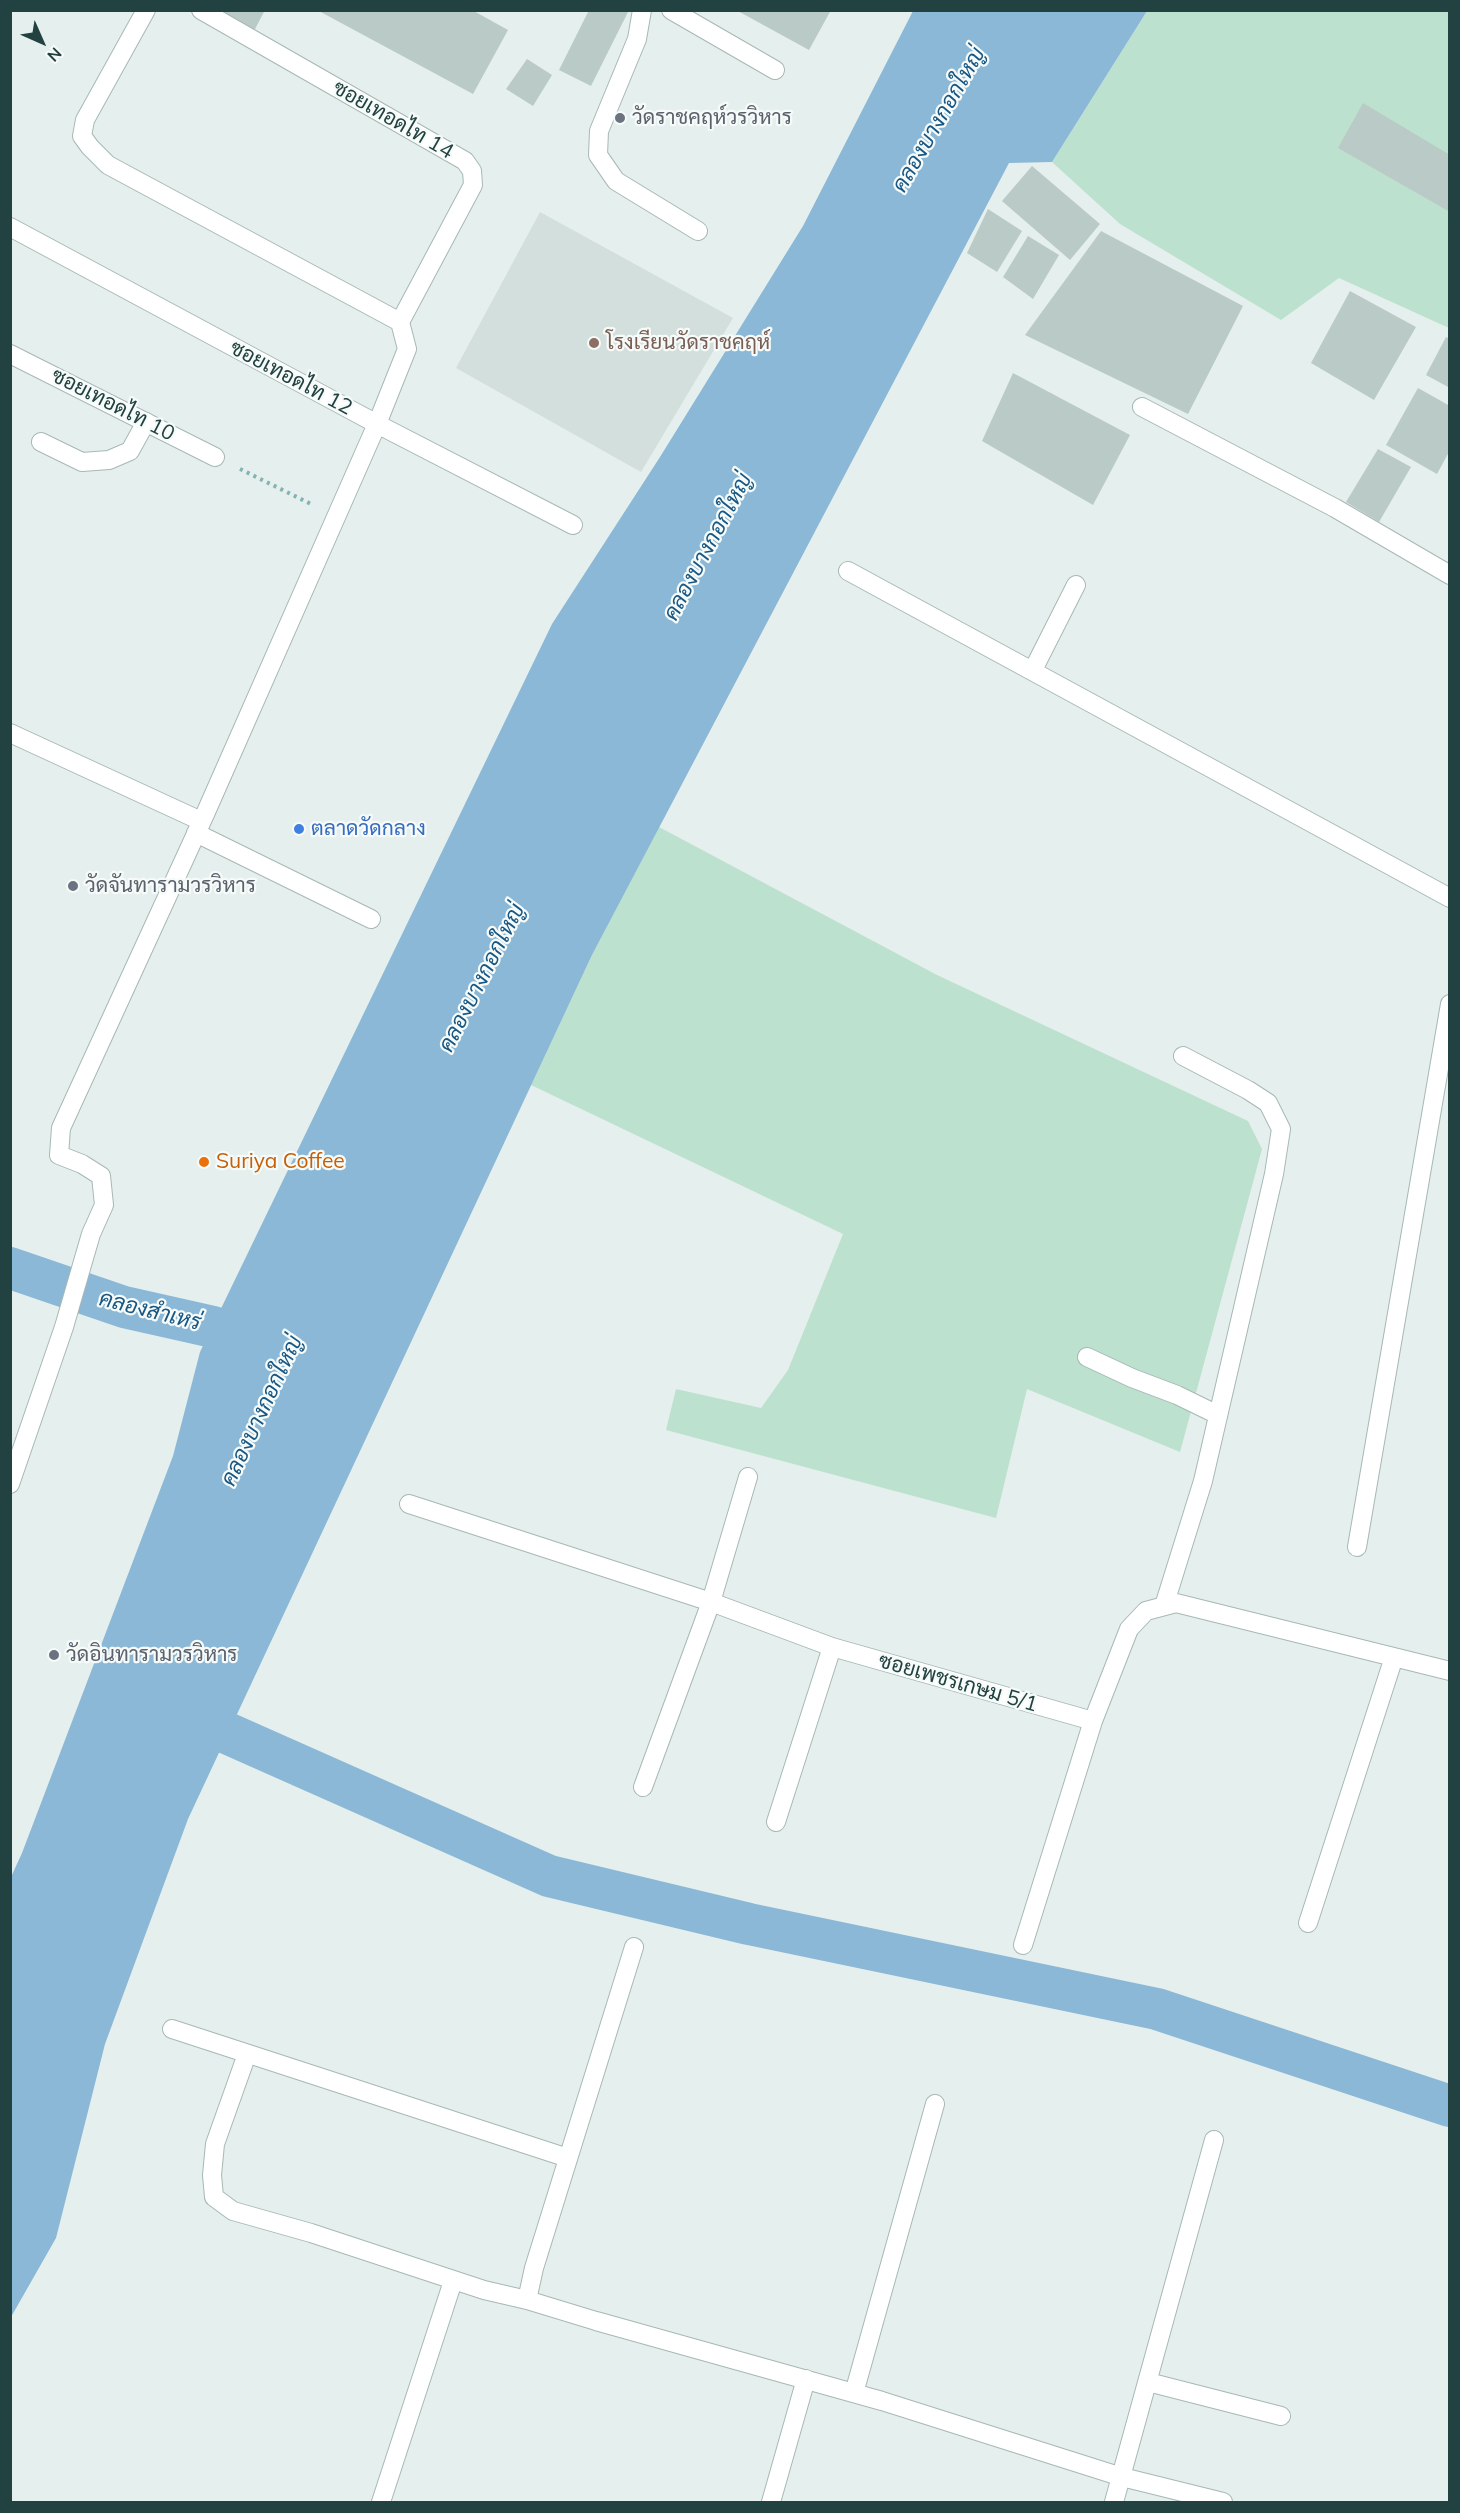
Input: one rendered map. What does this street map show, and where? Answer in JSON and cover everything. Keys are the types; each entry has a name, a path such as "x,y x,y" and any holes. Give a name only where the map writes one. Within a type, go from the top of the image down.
{"street":[{"path":"10,1484 64,1327 91,1234 104,1205 101,1176 82,1164 59,1155 61,1128 199,827 377,424 406,349 400,322 108,165 90,147 82,136 85,120 146,10"},
{"name":"ซอยเทอดไท 14","path":"201,10 465,161 472,171 473,185 400,322"},
{"path":"642,10 638,39 599,131 598,155 616,181 699,231"},
{"path":"671,10 775,70"},
{"name":"ซอยเทอดไท 12","path":"10,227 377,424 573,525"},
{"name":"ซอยเทอดไท 10","path":"10,354 215,457"},
{"path":"1142,407 1335,508 1449,575"},
{"path":"41,442 82,462 109,460 130,451 146,422"},
{"path":"848,571 1449,898"},
{"path":"1033,670 1076,585"},
{"path":"10,733 199,827 371,919"},
{"path":"1358,1547 1449,1004"},
{"path":"1164,1606 1203,1481 1274,1174 1281,1129 1268,1103 1183,1056"},
{"path":"1087,1358 1177,1395 1218,1415"},
{"path":"643,1787 711,1602 748,1477"},
{"name":"ซอยเพชรเกษม 5/1","path":"409,1504 711,1602 832,1647 1094,1721"},
{"path":"1023,1945 1094,1721 1129,1629 1146,1611 1176,1603 1449,1671"},
{"path":"776,1822 832,1647"},
{"path":"1308,1923 1394,1657"},
{"path":"527,2300 568,2158 583,2117 634,1947"},
{"path":"172,2029 568,2158"},
{"path":"247,2054 215,2144 212,2175 214,2197 233,2211 311,2233 453,2281 854,2393 1122,2477 1223,2502"},
{"path":"854,2393 935,2104"},
{"path":"1114,2502 1214,2140"},
{"path":"381,2502 453,2281"},
{"path":"771,2502 806,2379"},
{"path":"1148,2382 1281,2416"}],"path":[{"path":"215,457 336,517"}],"shaded area":[{"name":"โรงเรียนวัดราชคฤห์","path":"540,212 733,318 641,472 456,368"}],"green space":[{"path":"1147,11 1449,11 1449,328 1339,278 1281,320 1120,224 1052,162"},
{"path":"659,827 937,975 1248,1121 1262,1149 1180,1452 1027,1389 996,1518 666,1430 676,1389 761,1408 788,1370 843,1234 531,1085 592,955"}],"water":[{"name":"คลองบางกอกใหญ่","path":"913,11 1147,11 1052,162 1009,163 592,955 188,1819 105,2044 56,2238 11,2317 11,1877 173,1456 200,1352 552,624 660,457 803,226"}],"building":[{"path":"226,10 265,10 254,31 222,16"},
{"path":"317,10 472,10 508,30 473,94"},
{"path":"589,10 629,10 591,86 559,70"},
{"path":"736,10 831,10 809,50"},
{"path":"527,59 552,75 533,106 506,89"},
{"path":"1363,103 1450,155 1450,212 1338,148"},
{"path":"1032,166 1100,224 1070,260 1002,201"},
{"path":"988,209 1022,231 997,272 967,253"},
{"path":"1101,231 1243,306 1188,414 1025,335"},
{"path":"1028,236 1059,255 1033,299 1003,277"},
{"path":"1350,291 1416,327 1374,400 1311,363"},
{"path":"1446,337 1450,339 1450,388 1426,375"},
{"path":"1013,373 1130,435 1093,505 982,441"},
{"path":"1418,388 1450,406 1450,450 1437,474 1386,445"},
{"path":"1378,449 1411,467 1379,522 1346,502"}],"waterway":[{"name":"คลองสำเหร่","path":"10,1268 124,1307 213,1327 269,1344"},
{"path":"175,1710 549,1876 749,1924 1157,2009 1450,2106"}],"place":[{"name":"วัดราชคฤห์วรวิหาร","path":"620,118"},
{"name":"โรงเรียนวัดราชคฤห์","path":"594,343"},
{"name":"ตลาดวัดกลาง","path":"299,829"},
{"name":"วัดจันทารามวรวิหาร","path":"73,886"},
{"name":"Suriya Coffee","path":"204,1162"},
{"name":"วัดอินทารามวรวิหาร","path":"54,1655"}]}
